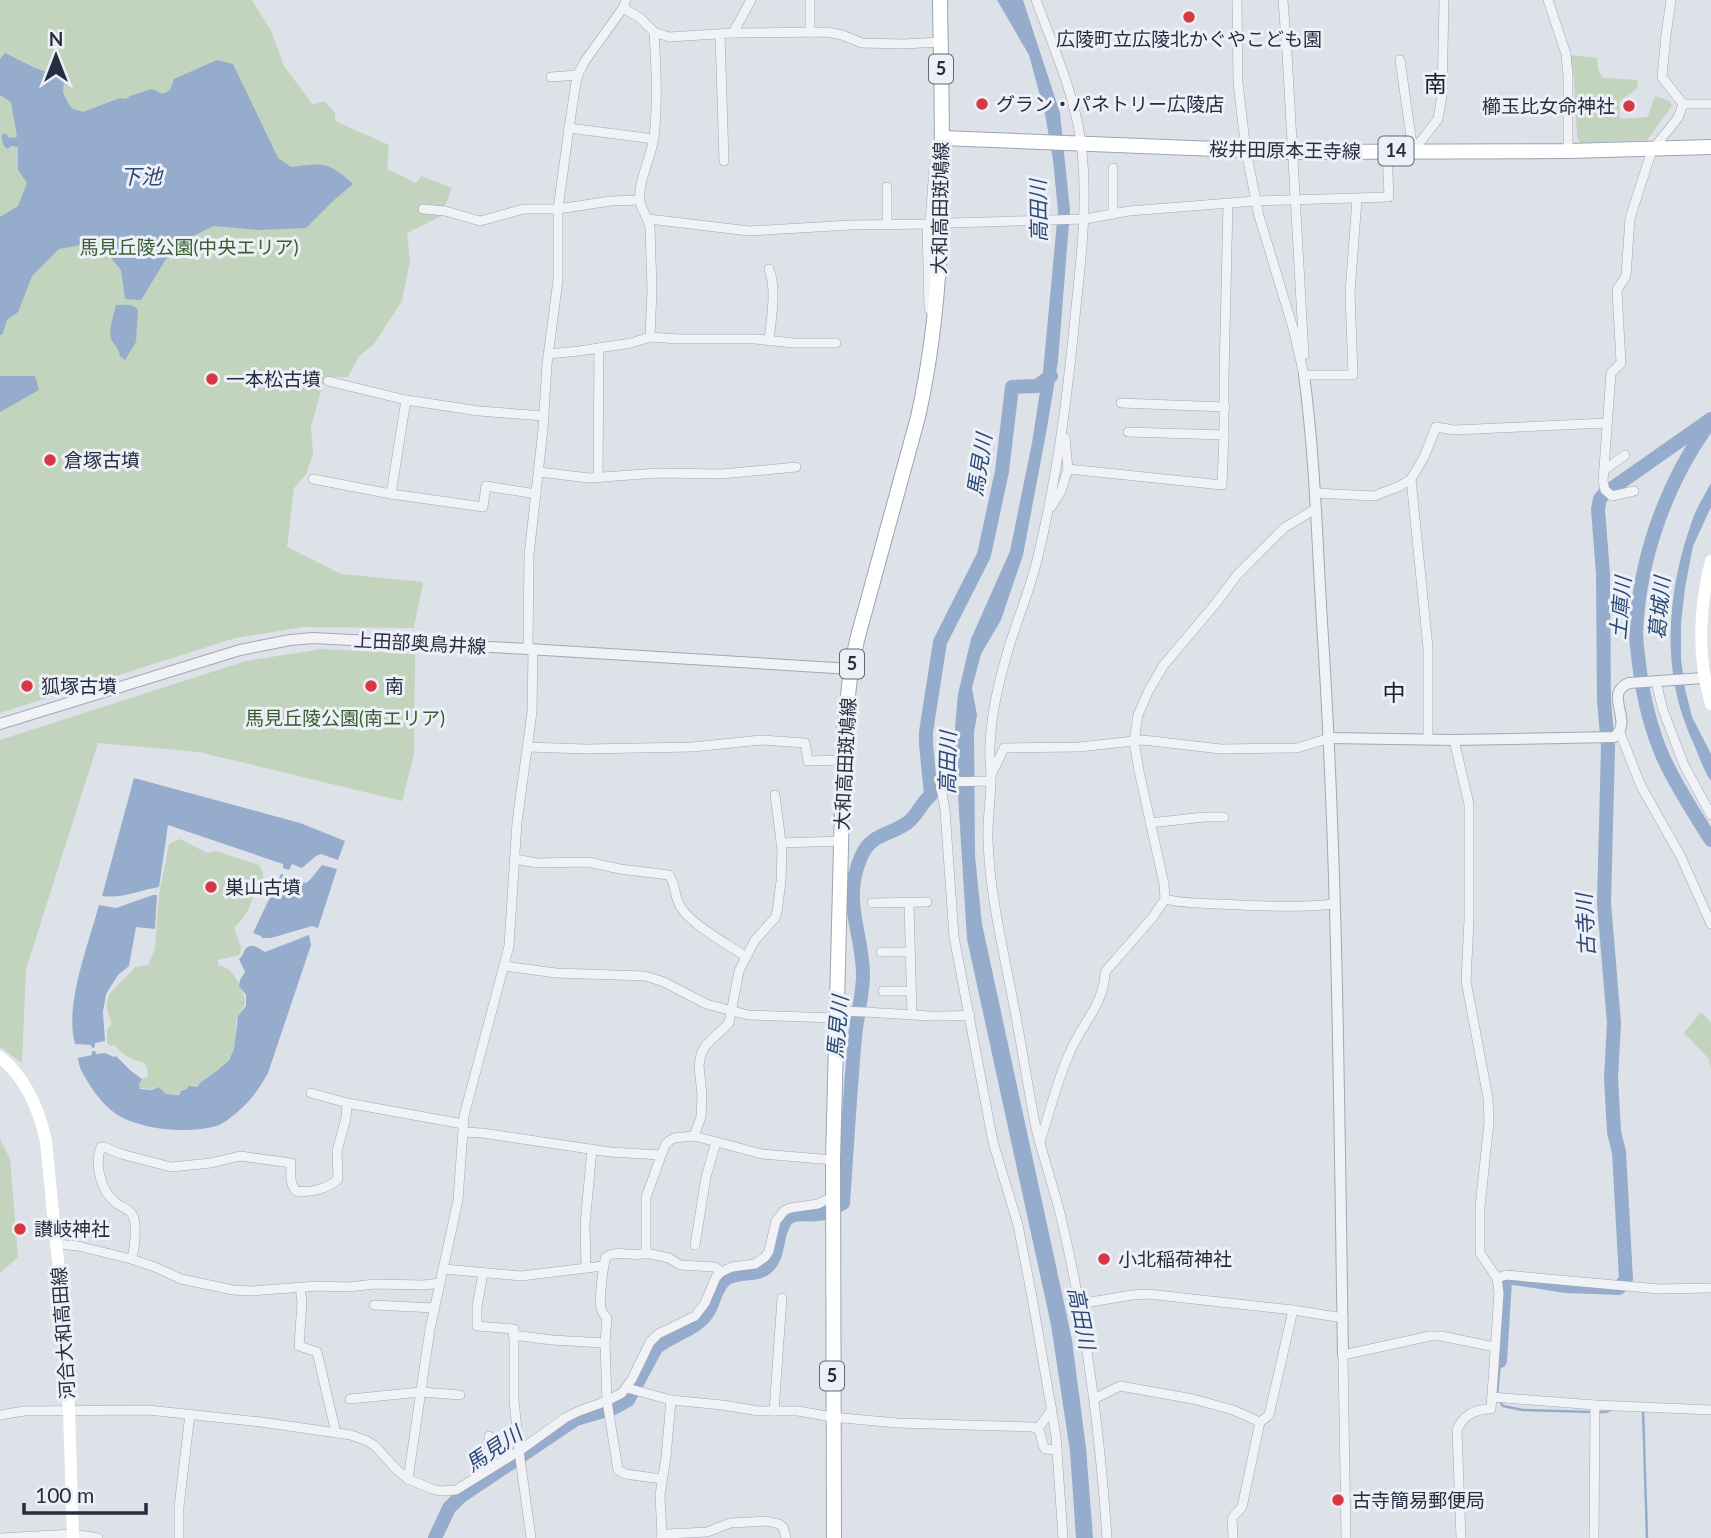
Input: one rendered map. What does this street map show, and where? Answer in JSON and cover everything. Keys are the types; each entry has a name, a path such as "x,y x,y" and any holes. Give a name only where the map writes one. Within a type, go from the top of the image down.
{"main road":[{"name":"大和高田斑鳩線","path":"834,1538 832,1160 844,730 851,669 863,613 918,417 936,314 941,255 940,0"},
{"name":"桜井田原本王寺線","path":"942,138 1292,152 1652,150 1711,147"},
{"path":"1711,561 1702,620 1704,678 1711,704"},
{"name":"河合大和高田線","path":"0,1057 16,1073 32,1098 43,1126 48,1158 61,1284 73,1536"}],"street":[{"path":"733,33 751,0"},
{"path":"810,0 810,32"},
{"path":"1036,0 1064,76 1081,144 1085,219 1062,433 1048,511 1036,567 1000,678 991,727 988,838 995,914 1040,1143 1064,1228 1079,1304 1094,1399 1107,1538"},
{"path":"1237,0 1238,83 1246,151 1255,201 1293,328 1304,375"},
{"path":"1283,0 1304,375 1311,433 1329,738 1335,904 1346,1538"},
{"path":"1413,151 1438,119 1442,96 1444,0"},
{"path":"1548,0 1566,54 1568,151"},
{"path":"1671,0 1662,77 1683,104"},
{"path":"408,1479 428,1341 458,1200 466,1109 510,935 519,812 532,712 528,564 559,267 558,209 578,75 625,4 654,32 668,37 810,32 835,33 862,43 941,41"},
{"path":"650,337 652,289 649,219 639,200 654,139 654,32"},
{"path":"720,34 724,161"},
{"path":"1400,60 1413,151"},
{"path":"551,77 578,75"},
{"path":"1683,104 1711,104"},
{"path":"1634,491 1612,496 1604,486 1611,373 1621,363 1617,290 1626,276 1630,218 1652,150 1678,118 1683,104"},
{"path":"569,128 654,139"},
{"path":"931,346 934,166 942,138"},
{"path":"951,223 1085,219 1129,211 1255,201 1389,197 1387,151"},
{"path":"1113,168 1114,214"},
{"path":"887,187 887,224"},
{"path":"1304,375 1353,375 1350,293 1357,199"},
{"path":"422,209 445,211 480,220 524,209 558,209 639,200"},
{"path":"1068,469 1222,485 1228,204"},
{"path":"649,219 749,231 931,224"},
{"path":"769,269 773,290 769,341"},
{"path":"548,354 631,343 650,337 836,343"},
{"path":"598,478 599,348"},
{"path":"328,381 405,400 480,411 544,416"},
{"path":"391,494 405,400"},
{"path":"1121,403 1225,407"},
{"path":"1315,493 1374,496 1400,486 1411,479 1424,457 1436,427 1454,430 1607,423"},
{"path":"1128,432 1224,435"},
{"path":"1048,511 1061,491 1068,469 1066,444 1062,433"},
{"path":"1604,470 1625,455"},
{"path":"539,472 598,478 658,473 722,474 796,467"},
{"path":"313,479 391,494 483,507 486,486 536,494"},
{"path":"1411,479 1428,648 1428,738"},
{"path":"1040,1143 1068,1056 1092,1015 1105,983 1105,972 1153,917 1165,899 1141,783 1135,741 1138,715 1163,666 1237,575 1284,528 1315,509"},
{"name":"上田部奥鳥井線","path":"0,724 240,650 313,638 851,669"},
{"path":"1711,690 1704,678 1629,683 1618,692 1618,705 1623,722 1620,733 1640,786 1681,857 1711,923"},
{"path":"1656,682 1684,765 1711,815"},
{"path":"989,779 1004,748 1079,747 1143,740 1221,748 1297,748 1329,738 1454,740 1614,737 1620,733"},
{"path":"527,747 693,747 773,740 804,743 808,761 843,760"},
{"path":"1454,740 1469,803 1466,981 1488,1098 1489,1122 1480,1207 1480,1253 1497,1278 1499,1293 1491,1409 1471,1413 1460,1423 1457,1430 1461,1538"},
{"path":"989,779 940,782 945,810 954,937 993,1142 1021,1241 1052,1409 1063,1538"},
{"path":"694,1136 701,1117 701,1054 706,1045 729,1023 738,971 755,940 775,918 777,912 781,881 781,843 775,795"},
{"path":"1150,823 1224,817"},
{"path":"781,843 841,841"},
{"path":"515,859 537,863 588,862 669,875 683,911 746,957"},
{"path":"1165,899 1177,903 1235,905 1335,904"},
{"path":"909,902 912,1015"},
{"path":"872,903 927,902"},
{"path":"881,953 910,952"},
{"path":"504,966 556,973 652,978 706,1004 758,1016 836,1014 852,1011 941,1017 970,1015"},
{"path":"883,991 911,991"},
{"path":"311,1093 482,1133 619,1153 661,1155"},
{"path":"131,1259 135,1247 134,1219 130,1212 114,1202 102,1185 99,1153 101,1147 171,1167 211,1163 240,1156 291,1163 293,1187 296,1191 304,1191 332,1185 338,1179 337,1151 346,1118 347,1102"},
{"path":"646,1253 646,1197 661,1155 669,1141 674,1138 694,1136 762,1154 832,1160"},
{"path":"695,1245 706,1177 716,1142"},
{"path":"586,1267 586,1215 592,1149"},
{"path":"632,1390 650,1342 658,1334 695,1316 721,1272 732,1267 755,1264 765,1257 771,1245 776,1221 784,1211 790,1208 832,1204"},
{"path":"55,1244 78,1246 131,1259 181,1279 224,1289 252,1291 317,1286 440,1283"},
{"path":"662,1479 625,1474 618,1470 609,1406 605,1343 607,1318 601,1306 603,1266 606,1257 610,1255 646,1253 669,1258 680,1265 715,1267 721,1272"},
{"path":"444,1269 521,1276 603,1266"},
{"path":"483,1273 477,1307 477,1326 514,1329 514,1400 531,1538"},
{"path":"1497,1278 1506,1275 1659,1289 1711,1288"},
{"path":"300,1287 302,1309 299,1346 317,1352 336,1433"},
{"path":"1079,1304 1148,1294 1343,1318"},
{"path":"774,1411 782,1298"},
{"path":"374,1306 435,1308"},
{"path":"1233,1538 1232,1518 1242,1507 1260,1422 1269,1415 1293,1310"},
{"path":"513,1335 605,1343"},
{"path":"1343,1355 1430,1336 1495,1347"},
{"path":"1094,1399 1120,1386 1193,1399 1233,1410 1260,1422"},
{"path":"0,1415 24,1411 125,1409 252,1421 351,1435 375,1446 408,1479 432,1489 448,1491 456,1490 490,1469 520,1456 572,1414 609,1406 622,1393 632,1390 671,1400 759,1411 798,1411 832,1418 897,1423 978,1424 1038,1429"},
{"path":"350,1399 421,1392 460,1395"},
{"path":"1492,1397 1711,1410"},
{"path":"671,1400 660,1503 661,1537 668,1534 708,1532 730,1523 767,1521 779,1524 786,1538"},
{"path":"1594,1538 1595,1405"},
{"path":"1038,1429 1052,1409"},
{"path":"179,1538 179,1507 190,1414"},
{"path":"1038,1429 1045,1449 1057,1450"},
{"path":"489,1436 490,1469"},
{"path":"0,1538 98,1538"}],"green space":[{"name":"馬見丘陵公園(中央エリア)","path":"0,0 252,0 271,31 284,66 313,105 324,101 335,113 335,121 389,145 387,169 416,183 421,176 452,188 441,216 407,233 410,260 402,301 374,344 359,356 348,377 325,377 311,427 313,453 306,475 294,488 287,547 341,574 423,582 414,628 304,627 235,638 0,713"},
{"path":"1570,55 1597,58 1598,70 1603,78 1637,80 1636,89 1619,102 1620,119 1647,117 1656,96 1669,101 1672,106 1647,140 1580,143 1577,137"},
{"name":"馬見丘陵公園(南エリア)","path":"322,649 415,654 414,754 402,801 199,752 98,743 26,969 22,1063 0,1047 0,740 246,661"},
{"path":"180,839 207,853 216,851 259,865 263,872 263,882 255,891 246,914 234,928 241,947 240,955 218,960 218,965 234,975 245,1000 237,1020 231,1056 196,1087 188,1086 179,1094 166,1094 159,1087 140,1088 142,1079 148,1077 147,1067 115,1045 107,1043 107,1030 112,1024 107,1005 112,991 135,967 148,965 155,949 159,895 169,844"},
{"path":"1701,1012 1711,1023 1711,1069 1709,1059 1684,1033"},
{"path":"0,1139 10,1159 18,1257 0,1273"}],"water":[{"path":"997,0 1023,0 1060,113 1070,211 1058,361 1023,555 1001,620 981,654 972,688 977,715 974,732 975,856 982,924 1072,1340 1086,1448 1093,1538 1076,1538 1070,1451 1051,1325 967,939 958,795 952,763 958,694 971,639 1010,551 1032,443 1043,372 1058,211 1045,114 1029,55"},
{"name":"下池","path":"5,53 35,68 64,78 63,93 71,108 83,112 152,89 163,94 170,90 174,79 217,60 233,64 278,158 291,167 331,167 353,184 306,228 259,230 214,226 193,236 166,259 141,300 125,299 121,270 98,242 59,249 32,276 18,312 7,320 0,335 0,217 18,206 27,183 18,170 18,147 11,146 8,149 2,141 2,134 9,138 17,137 11,102 0,95 0,59"},
{"path":"116,305 131,305 138,310 136,342 125,360 120,356 111,337"},
{"path":"0,376 35,376 39,390 0,412"},
{"path":"1711,483 1711,507 1693,546 1685,588 1681,659 1692,717 1711,754 1711,781 1689,733 1676,691 1672,670 1671,627 1675,584 1685,541"},
{"path":"134,778 300,823 345,841 338,860 321,854 302,868 292,864 289,870 283,868 283,864 168,825 159,887 124,895 102,896"},
{"path":"322,865 337,869 318,928 312,926 271,938 262,938 253,933 281,874 306,883"},
{"path":"157,895 155,929 136,927 129,966 118,975 106,994 103,1012 105,1041 95,1043 92,1048 91,1045 75,1044 72,1029 75,993 99,905 116,908"},
{"path":"309,935 311,945 268,1073 252,1098 227,1120 218,1125 193,1130 155,1128 121,1117 95,1092 79,1065 78,1058 92,1055 92,1051 96,1054 116,1056 142,1079 140,1089 152,1090 159,1087 166,1094 179,1095 188,1086 197,1087 229,1060 234,1049 238,1016 246,1006 246,995 239,986 245,972 239,959 246,948 257,947 265,952"}],"waterway":[{"name":"馬見川","path":"435,1538 449,1508 460,1497 576,1419 614,1408 628,1400 656,1348 700,1321 708,1312 722,1282 731,1276 758,1272 767,1267 774,1256 781,1229 788,1218 822,1213 843,1203 855,1037 863,978 853,904 855,874 870,843 907,823 931,795 926,732 940,642 984,555 1002,471 1012,387 1037,386 1051,376"},
{"name":"古寺川","path":"1500,1361 1505,1280 1508,1277 1566,1286 1619,1288 1626,1279 1619,1152 1614,1132 1611,1078 1614,1023 1604,903 1608,747 1604,701 1603,574 1598,509 1604,494 1711,419"},
{"name":"土庫川","path":"1706,428 1678,474 1657,525 1642,578 1636,632 1643,688 1654,734 1673,778 1711,840"},
{"path":"1497,1395 1500,1361"},
{"path":"1500,1401 1503,1406 1523,1410 1592,1412"},
{"path":"1598,1412 1612,1409"},
{"path":"1643,1409 1647,1538"}],"place":[{"name":"広陵町立広陵北かぐやこども園","path":"1189,17"},
{"name":"グラン・パネトリー広陵店","path":"982,104"},
{"name":"櫛玉比女命神社","path":"1629,106"},
{"name":"一本松古墳","path":"212,379"},
{"name":"倉塚古墳","path":"50,460"},
{"name":"狐塚古墳","path":"27,686"},
{"name":"南","path":"371,686"},
{"name":"巣山古墳","path":"211,887"},
{"name":"讃岐神社","path":"20,1229"},
{"name":"小北稲荷神社","path":"1104,1259"},
{"name":"古寺簡易郵便局","path":"1338,1500"}],"district":[{"name":"南","path":"1435,84"},
{"name":"中","path":"1394,693"}],"water label":[{"name":"高田川","path":"1039,211"},
{"name":"葛城川","path":"1660,608"},
{"name":"高田川","path":"948,763"},
{"name":"高田川","path":"1081,1318"}]}
